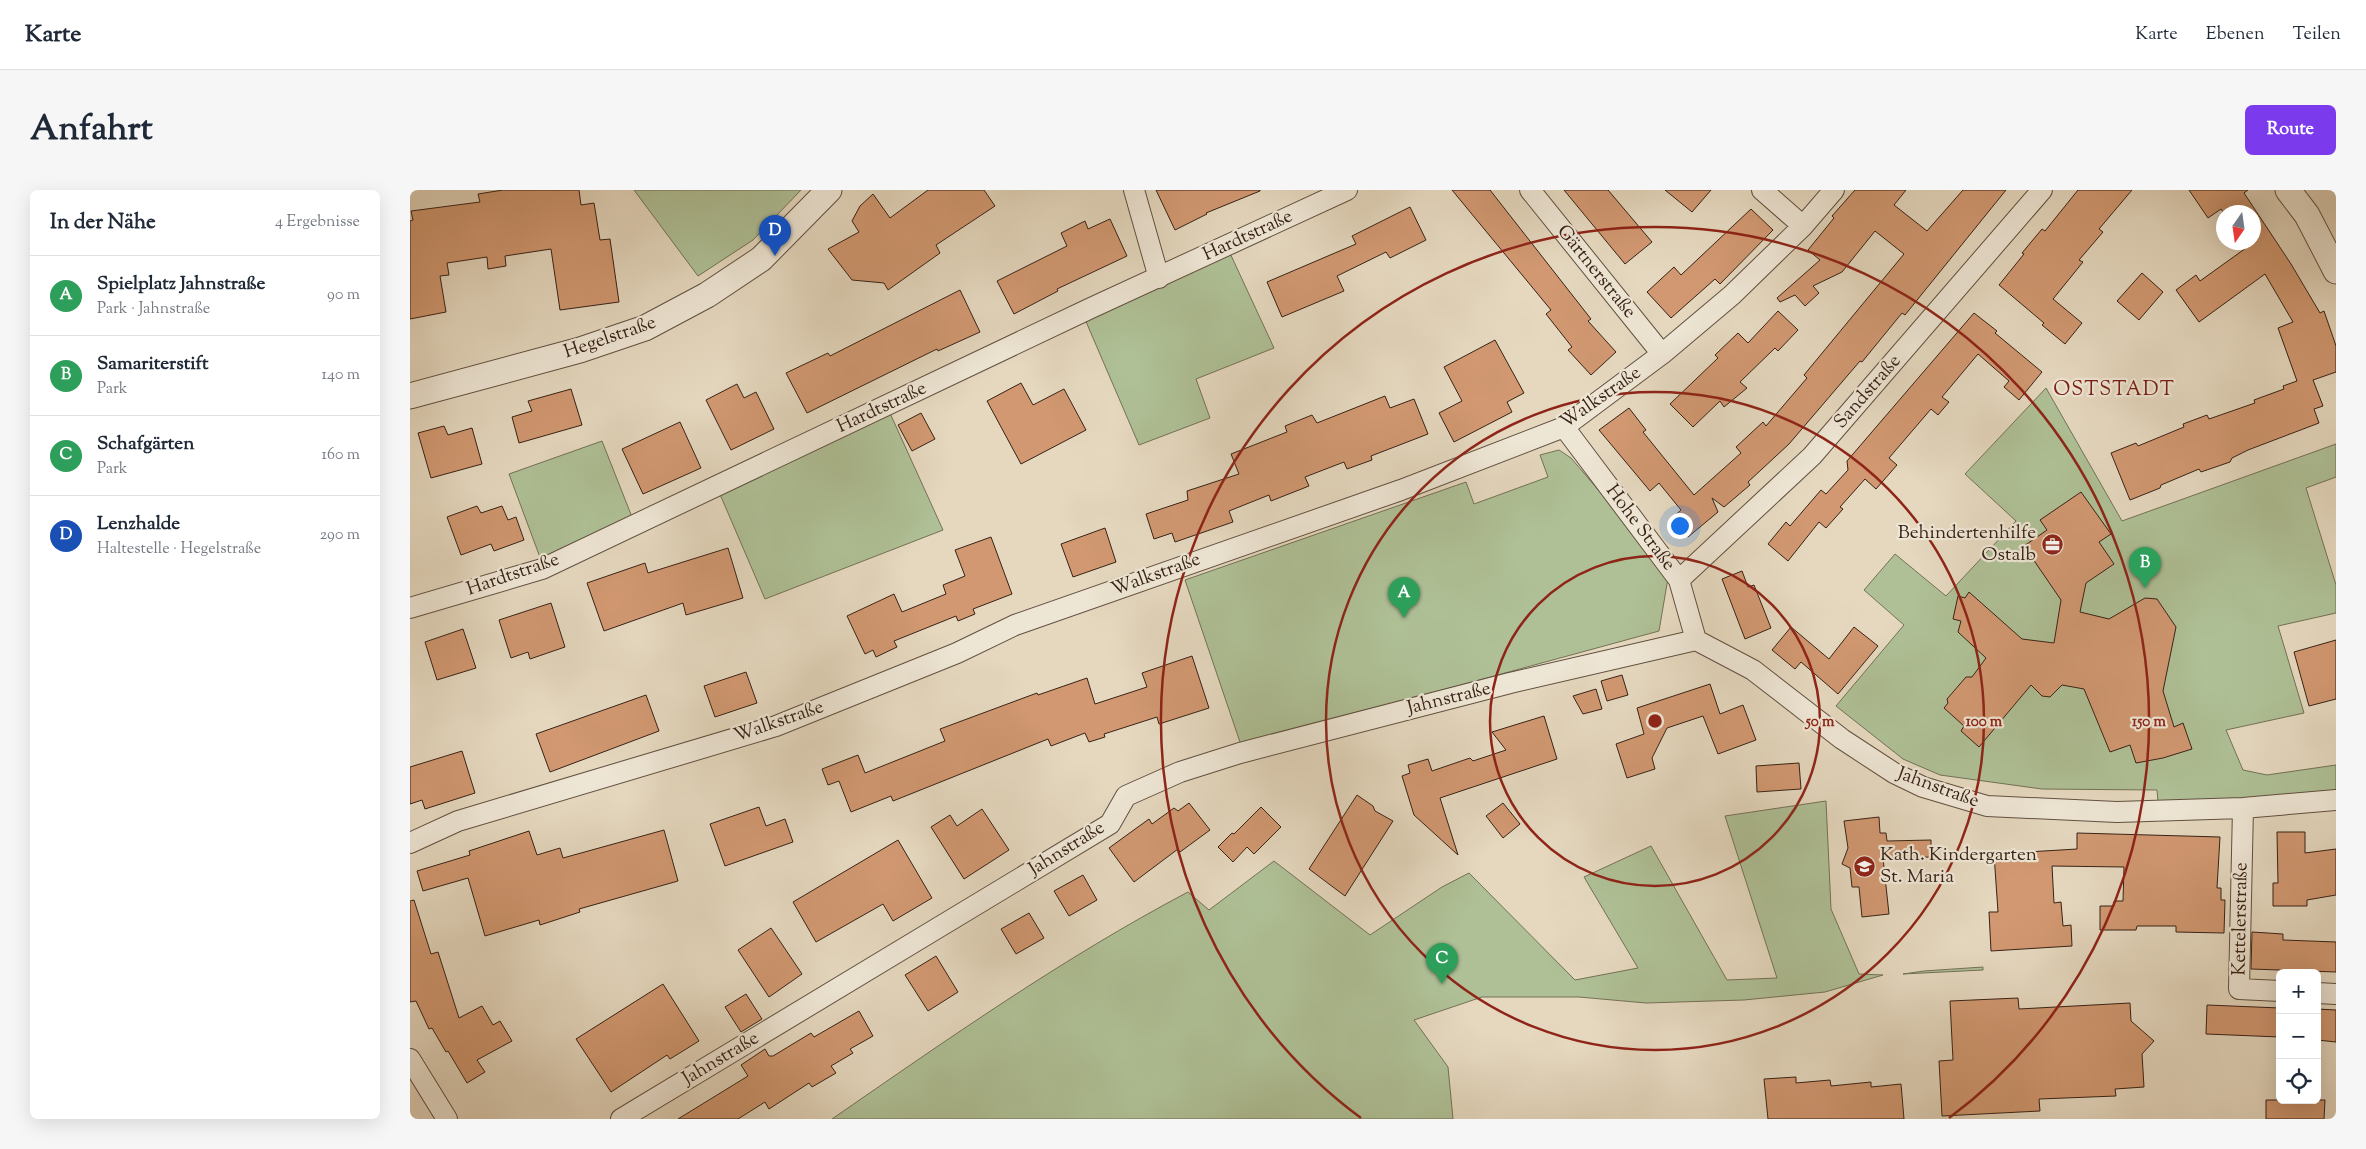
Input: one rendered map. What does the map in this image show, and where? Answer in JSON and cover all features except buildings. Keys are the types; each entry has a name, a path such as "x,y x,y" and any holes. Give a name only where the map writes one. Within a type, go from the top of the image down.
{"street":[{"name":"Hegelstraße","path":"410,396 580,350 646,328 707,295 761,259 829,190"},
{"path":"1134,190 1159,278"},
{"name":"Hardtstraße","path":"410,608 542,569 1347,190"},
{"name":"Gärtnerstraße","path":"1530,190 1662,354"},
{"path":"1762,190 1803,226"},
{"name":"Walkstraße","path":"410,843 458,821 776,726 957,653 1015,625 1401,490 1564,427 1662,354 1732,295 1803,226 1834,190"},
{"name":"Sandstraße","path":"1679,580 1812,456 2042,190"},
{"path":"2288,190 2307,215 2336,271"},
{"name":"Hohe Straße","path":"1564,427 1679,580 1696,640"},
{"name":"Jahnstraße","path":"621,1119 1110,824 1126,796 1180,772 1240,753 1502,685 1696,640 1753,670 1842,739 1894,773 1924,787 1992,807 2116,812 2243,808 2336,800"},
{"name":"Kettelerstraße","path":"2243,808 2239,989 2276,991"},
{"path":"2321,993 2336,994"},
{"path":"410,1060 448,1119"}],"green space":[{"path":"634,190 801,190 753,240 698,276"},
{"path":"1229,251 1274,348 1196,379 1210,418 1139,445 1084,317"},
{"path":"2046,388 2122,521 2336,444 2336,477 2306,488 2336,585 2336,613 2278,626 2304,713 2226,730 2243,770 2267,775 2336,765 2336,794 2272,799 2158,802 2157,790 2042,789 1940,775 1903,759 1836,706 1904,625 1864,590 1895,554 1946,596 2016,521 1965,474"},
{"path":"889,411 943,530 765,599 719,492"},
{"path":"602,441 632,517 541,560 509,474"},
{"path":"1559,450 1571,458 1624,520 1668,578 1659,631 1241,745 1185,580 1466,482 1474,504 1548,477 1540,455"},
{"path":"1826,801 1831,909 1859,974 1883,975 1825,992 1744,1000 1646,1003 1579,997 1482,997 1414,1020 1448,1067 1453,1119 832,1119 1007,1000 1142,917 1188,892 1209,910 1274,861 1370,935 1442,887 1469,873 1575,980 1638,968 1584,877 1651,846 1727,980 1777,978 1725,816"},
{"path":"1983,967 1983,970 1903,974 1924,971"}],"place":[{"name":"Lenzhalde","path":"775,256"},
{"name":"Behindertenhilfe Ostalb","path":"2052,544"},
{"name":"Samariterstift","path":"2145,588"},
{"name":"Spielplatz Jahnstraße","path":"1404,618"},
{"name":"Kath. Kindergarten St. Maria","path":"1864,866"},
{"name":"Schafgärten","path":"1442,984"}],"district":[{"name":"OSTSTADT","path":"2114,390"}]}
